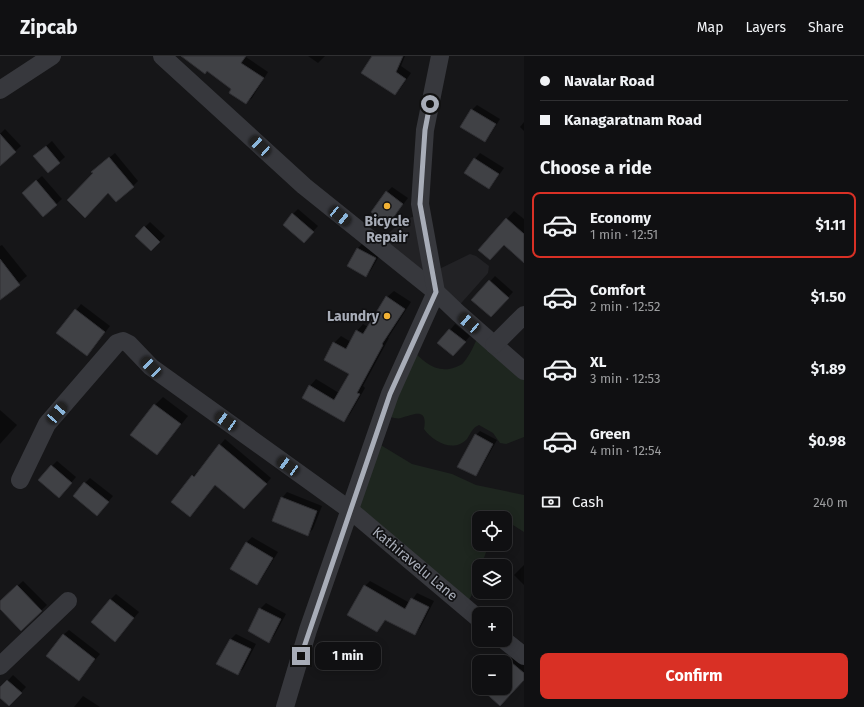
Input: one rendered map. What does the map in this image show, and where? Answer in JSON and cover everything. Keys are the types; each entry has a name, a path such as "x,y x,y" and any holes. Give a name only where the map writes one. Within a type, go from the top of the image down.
{"street":[{"path":"0,90 31,61 52,56"},
{"path":"162,56 304,186 436,292 524,371"},
{"path":"285,707 308,630 390,394 436,292 420,204 425,130 440,56"},
{"path":"494,345 524,314"},
{"name":"Kathiravelu Lane","path":"20,480 47,424 117,342 122,341 129,344 151,367 350,510 472,613"},
{"path":"0,666 68,601"},
{"path":"512,646 524,656"}],"shaded area":[{"path":"412,217 422,218 433,272 470,254 476,256 489,266 488,273 455,310 381,240 401,222"},
{"path":"480,333 524,371 524,437 506,444 500,443 493,433 479,425 473,429 467,439 462,443 450,445 438,442 428,434 424,429 425,422 422,415 415,414 399,418 391,417 411,348 420,358 430,365 436,368 449,369 463,363 471,352"},
{"path":"374,441 412,464 452,474 476,485 524,495 524,532 512,525 512,511 472,511 472,551 486,551 484,559 472,559 472,594 465,607 350,510"}],"building":[{"path":"181,56 246,56 241,63 264,78 246,104 229,93 231,89 207,71 205,74"},
{"path":"372,56 403,56 396,72 406,79 395,95 361,73"},
{"path":"471,109 496,124 485,142 460,127"},
{"path":"0,134 16,152 0,166"},
{"path":"46,146 60,163 48,173 33,156"},
{"path":"109,157 134,187 116,202 108,193 85,218 67,200 93,173 91,172"},
{"path":"474,158 499,174 489,189 464,173"},
{"path":"36,180 57,205 43,217 22,193"},
{"path":"386,191 403,204 388,225 371,212"},
{"path":"292,213 314,232 304,243 283,225"},
{"path":"506,218 524,234 524,263 504,245 490,260 478,250"},
{"path":"144,226 160,242 151,251 135,236"},
{"path":"357,248 376,258 366,277 347,266"},
{"path":"0,259 20,285 0,300"},
{"path":"489,280 509,298 491,317 471,300"},
{"path":"386,296 405,309 382,344 383,345 357,393 360,394 344,422 302,398 309,385 334,400 349,374 324,360 333,342 346,349 356,330 363,334"},
{"path":"75,309 105,332 87,356 56,333"},
{"path":"449,329 466,342 453,356 437,343"},
{"path":"154,404 181,424 157,455 130,435"},
{"path":"475,434 493,444 476,476 457,467"},
{"path":"219,444 267,484 244,509 215,485 190,517 171,502 192,475 194,477"},
{"path":"51,465 72,483 59,498 38,480"},
{"path":"84,482 109,502 97,516 73,496"},
{"path":"281,497 317,511 308,536 272,521"},
{"path":"246,542 273,558 257,585 230,569"},
{"path":"17,585 42,611 21,631 0,609 0,601"},
{"path":"364,585 405,609 411,598 429,607 415,635 385,620 377,632 347,615"},
{"path":"110,599 134,618 115,642 91,622"},
{"path":"259,608 281,619 269,643 248,631"},
{"path":"63,634 95,659 79,681 46,656"},
{"path":"230,639 251,649 238,675 216,664"},
{"path":"512,663 524,673 524,680 512,693"},
{"path":"7,680 22,693 9,706 0,698 0,687"},
{"path":"488,695 510,695 500,706"}],"place":[{"name":"Bicycle Repair","path":"387,206"},
{"name":"Laundry","path":"387,316"}],"route":[{"path":"301,656 308,630 390,394 436,292 420,204 425,130 430,104"}]}
